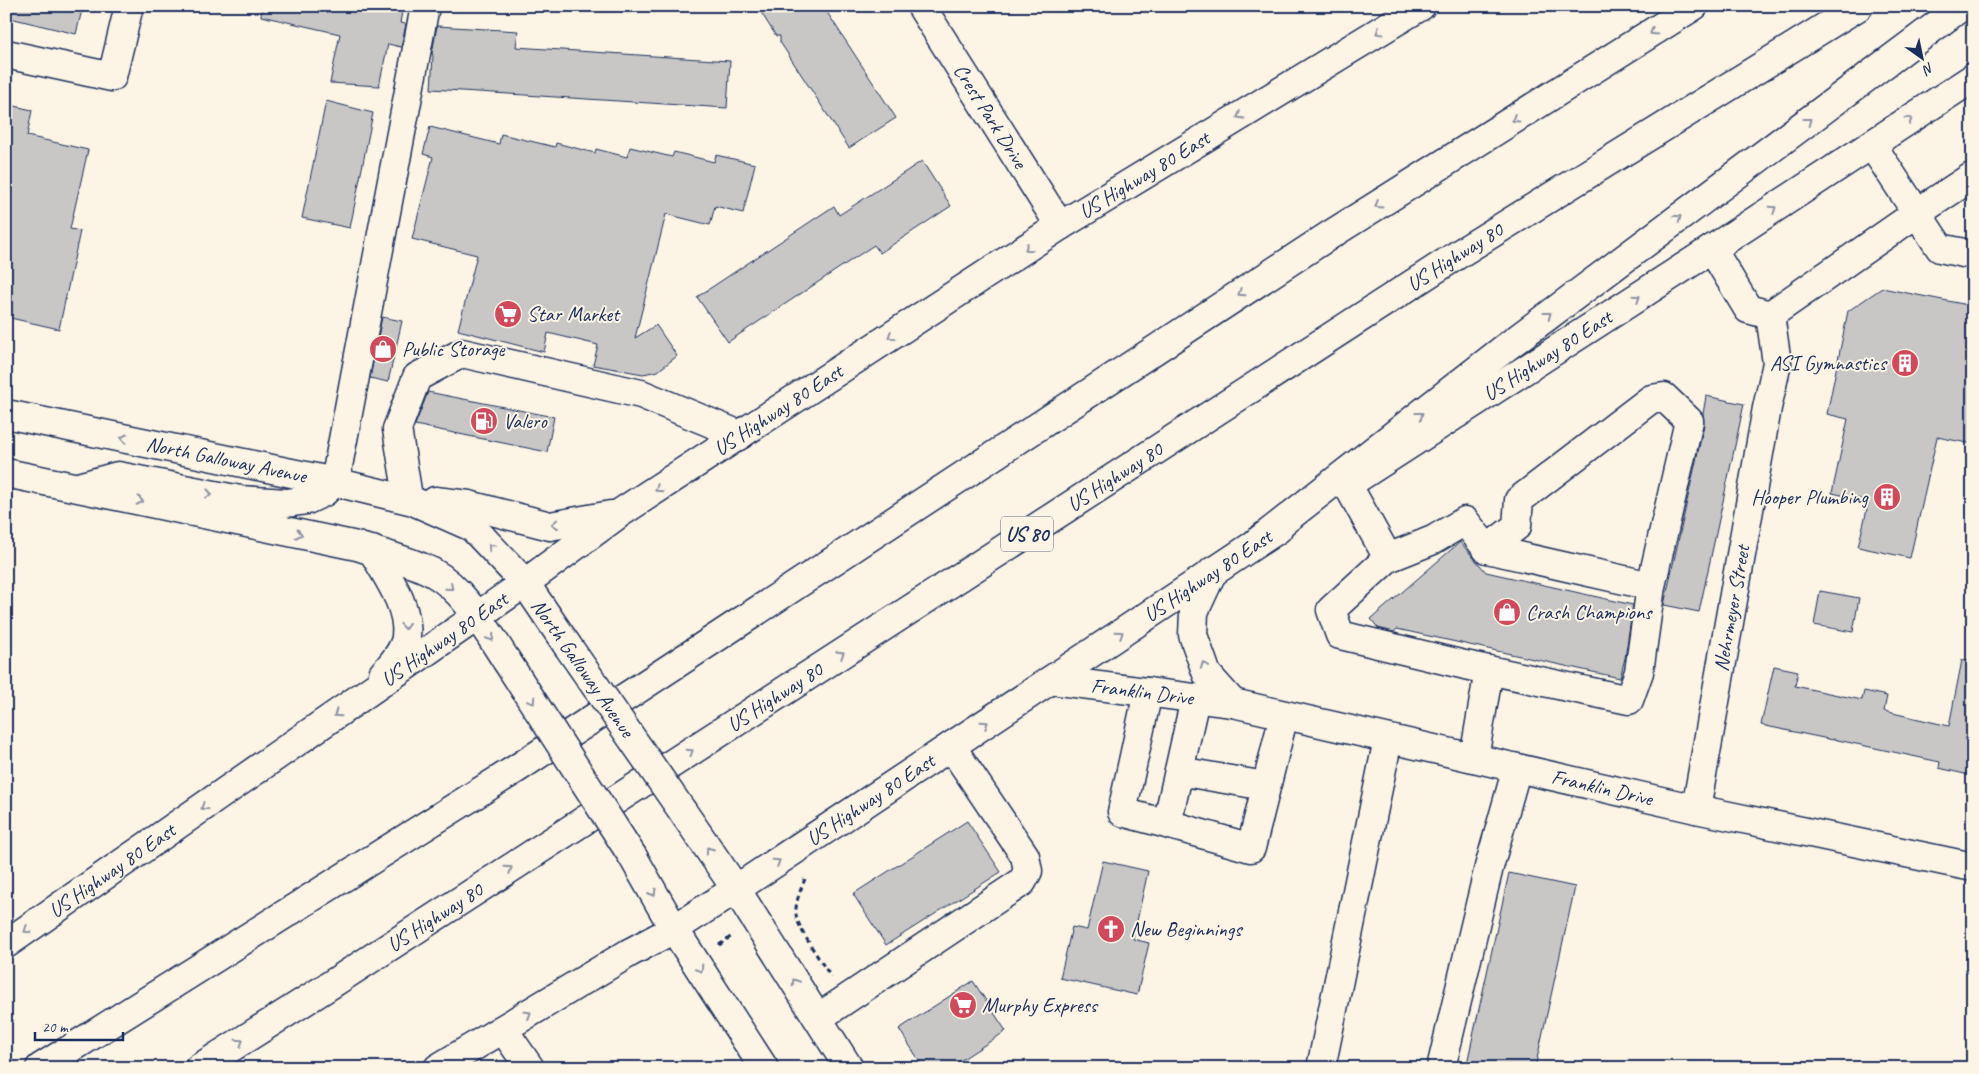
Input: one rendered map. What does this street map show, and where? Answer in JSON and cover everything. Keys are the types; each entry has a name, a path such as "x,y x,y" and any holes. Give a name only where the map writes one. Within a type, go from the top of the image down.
{"main road":[{"path":"6,54 112,77 129,6"},
{"path":"76,488 118,476 240,500 288,504 306,500 324,492 335,482 425,6"},
{"name":"Crest Park Drive","path":"921,6 1060,226"},
{"name":"US Highway 80 East","path":"6,944 477,616 620,514 1060,226 1421,6"},
{"path":"40,1068 516,769 1330,235 1694,6"},
{"name":"US Highway 80","path":"199,1068 1466,250 1859,6"},
{"path":"1257,542 1505,348 1962,6"},
{"name":"US Highway 80 East","path":"438,1068 628,953 674,928 736,889 1257,542 1712,249 1973,78"},
{"path":"1872,145 1940,248 1973,255"},
{"path":"1712,249 1748,309 1770,315 1973,176"},
{"name":"Nehrmeyer Street","path":"1696,809 1767,408 1778,363 1770,315"},
{"path":"408,497 398,429 417,377 462,353 641,394 740,435"},
{"path":"1487,549 1517,526 1519,500 1651,398 1664,397 1689,421 1651,586 1639,672 1629,700 1340,635 1331,610 1388,558 1433,540 1465,521 1487,549 1651,586"},
{"name":"North Galloway Avenue","path":"6,414 377,492 414,501 472,527 524,583 736,889 849,1068"},
{"path":"6,473 372,550 409,562 434,573 456,591 477,616 633,857 674,928 764,1068"},
{"path":"1347,484 1388,558"},
{"path":"377,492 469,505 550,526 620,514"},
{"path":"368,692 401,651 406,637 404,613 393,587 372,550"},
{"name":"Franklin Drive","path":"1213,571 1194,612 1193,635 1207,674 1233,703"},
{"path":"1474,758 1490,670"},
{"name":"Franklin Drive","path":"1052,680 1233,703 1696,809 1973,867"},
{"path":"1148,692 1122,812 1251,848 1284,715"},
{"path":"1167,824 1195,699"},
{"path":"1321,1068 1388,739"},
{"path":"818,1018 1022,882 1028,871 1024,856 951,746"},
{"path":"1441,1068 1489,867 1517,768"},
{"path":"1179,770 1265,786"},
{"path":"503,1029 530,1068"}],"path":[{"path":"808,873 799,893 796,914 803,930 844,1000"},
{"path":"716,947 734,935"}],"building":[{"path":"6,6 83,6 76,34 6,17"},
{"path":"262,6 378,6 402,12 400,23 406,24 401,47 388,44 379,86 330,83 340,34 261,16"},
{"path":"757,6 823,6 896,118 849,148 780,42 780,36 776,36"},
{"path":"437,26 518,31 516,47 730,61 727,108 431,89 432,54"},
{"path":"326,101 373,113 350,228 302,218"},
{"path":"6,104 32,110 27,136 88,150 70,229 80,231 59,329 6,317"},
{"path":"430,127 499,144 501,134 555,147 556,143 595,153 596,149 627,157 630,147 672,157 674,152 714,162 716,155 755,164 743,213 715,206 710,225 666,214 635,338 656,325 677,356 658,371 643,374 593,365 598,345 548,333 544,352 458,330 477,255 412,239 433,157 423,154"},
{"path":"922,161 951,206 880,253 874,245 728,342 697,297 834,206 839,215"},
{"name":"ASI Gymnastics","path":"1882,288 1973,306 1973,444 1937,437 1910,558 1858,547 1869,501 1832,493 1848,419 1827,414 1848,311"},
{"name":"Public Storage","path":"382,317 402,321 388,382 370,378"},
{"name":"Valero","path":"428,392 554,417 547,452 415,425"},
{"path":"1706,396 1744,404 1699,612 1664,605 1704,425 1703,414"},
{"name":"Crash Champions","path":"1460,542 1486,572 1633,605 1620,678 1397,629 1394,632 1378,628 1371,619"},
{"path":"1820,591 1859,598 1853,632 1814,625"},
{"path":"1962,660 1973,661 1973,776 1939,768 1940,762 1761,725 1774,666 1798,671 1795,686 1862,700 1864,691 1887,696 1884,711 1949,726"},
{"path":"967,821 1001,872 886,945 853,894"},
{"name":"New Beginnings","path":"1103,861 1148,871 1133,939 1149,943 1137,995 1060,978 1072,927 1087,930"},
{"path":"1509,873 1575,887 1535,1068 1466,1068"},
{"name":"Murphy Express","path":"973,981 1006,1031 949,1068 924,1068 899,1029"}],"place":[{"name":"Star Market","path":"508,314"},
{"name":"Public Storage","path":"383,349"},
{"name":"ASI Gymnastics","path":"1905,363"},
{"name":"Valero","path":"484,421"},
{"name":"Hooper Plumbing","path":"1887,497"},
{"name":"Crash Champions","path":"1507,612"},
{"name":"New Beginnings","path":"1111,929"},
{"name":"Murphy Express","path":"963,1005"}]}
